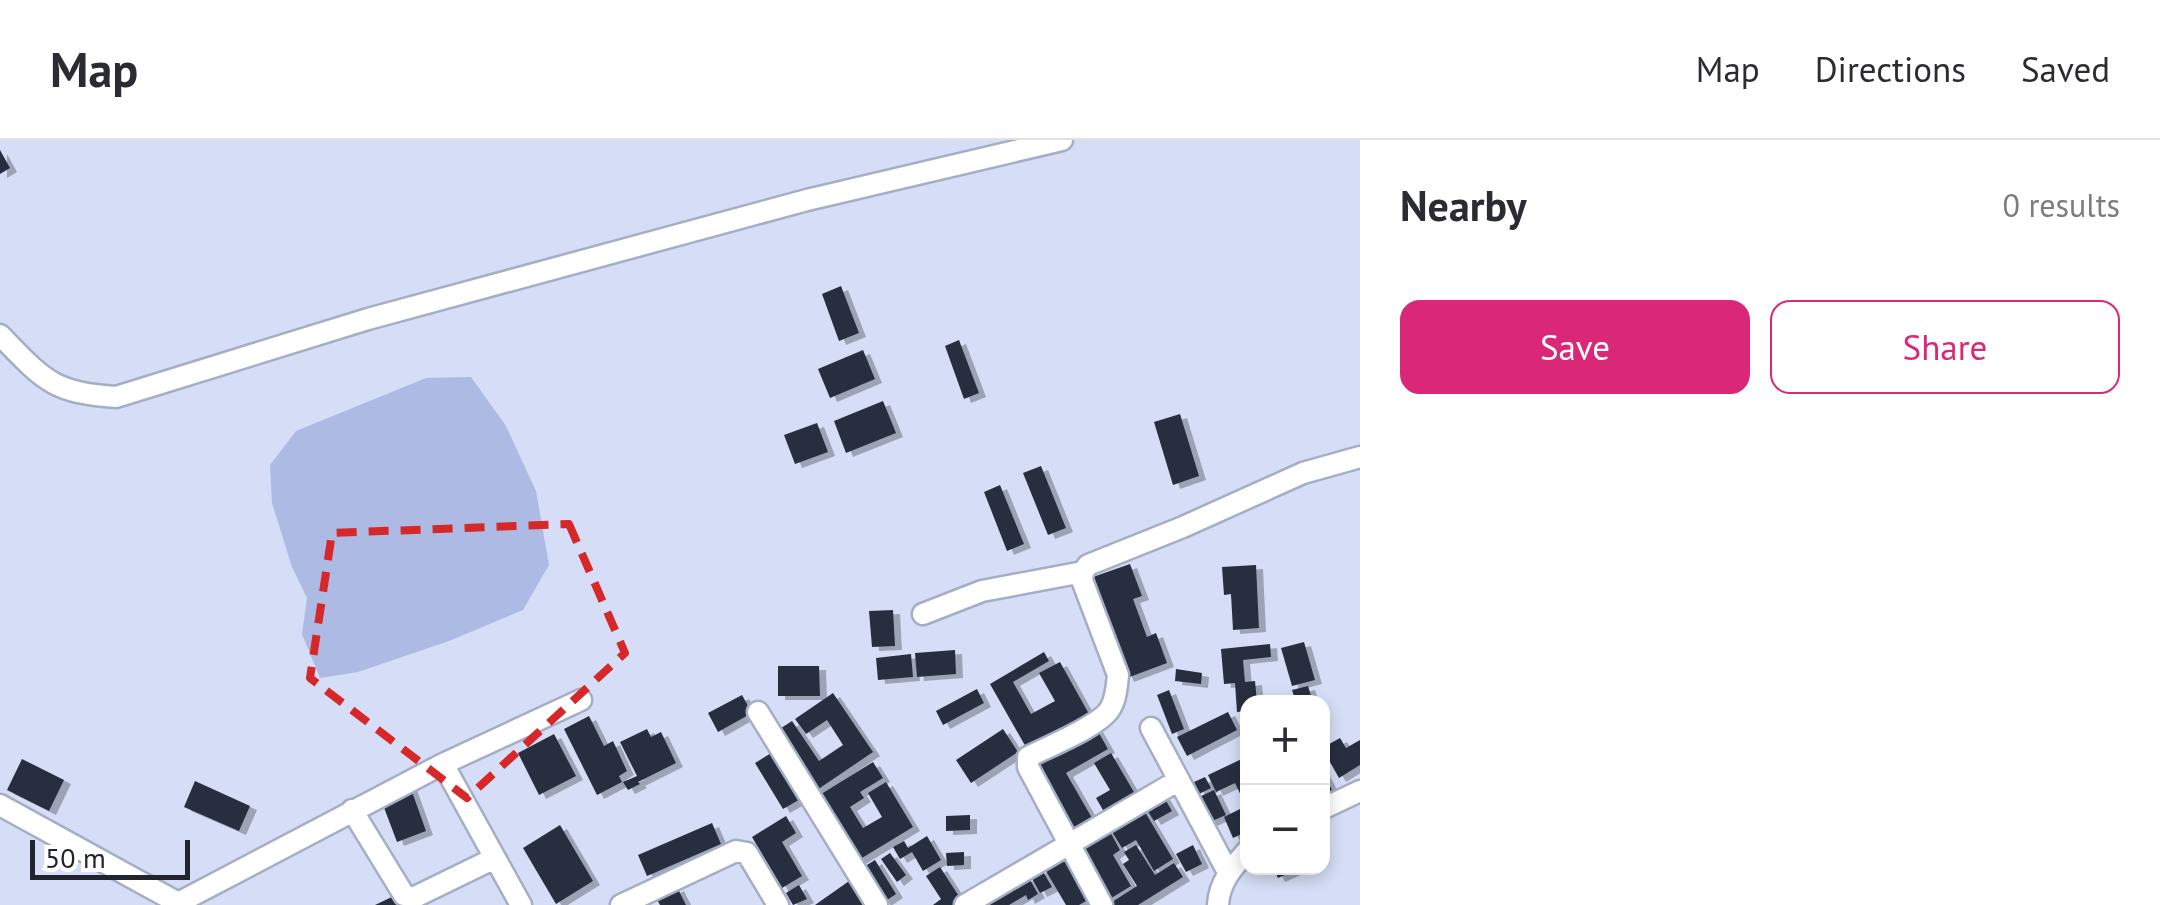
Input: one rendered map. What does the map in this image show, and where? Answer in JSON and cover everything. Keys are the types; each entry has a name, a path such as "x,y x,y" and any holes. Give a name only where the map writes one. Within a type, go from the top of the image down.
{"street":[{"path":"0,335 56,386 85,395 116,398 368,320 807,200 1062,140"},
{"path":"1102,905 1028,767 1028,757 1110,711 1118,675 1082,580 1083,572 1088,565 1184,527 1303,472 1360,456"},
{"path":"923,614 982,591 1083,572"},
{"path":"0,805 180,904 352,810 582,700"},
{"path":"758,712 877,905"},
{"path":"1151,728 1228,872"},
{"path":"443,764 521,905"},
{"path":"969,904 1179,780"},
{"path":"1330,805 1360,791"},
{"path":"352,810 404,895 415,897 425,893 495,858"},
{"path":"621,905 736,850 747,853 778,905"},
{"path":"1218,905 1228,872 1240,859"}],"highlighted area":[{"path":"569,524 625,653 467,798 310,678 332,533"}],"shaded area":[{"path":"471,377 506,426 536,491 549,565 523,610 358,672 320,678 302,634 307,598 292,567 272,503 270,465 296,431 426,378"}],"building":[{"path":"0,150 10,168 0,174"},
{"path":"841,286 859,333 839,341 822,294"},
{"path":"959,340 979,393 964,399 945,346"},
{"path":"863,350 875,379 830,398 818,369"},
{"path":"883,401 896,433 846,453 834,421"},
{"path":"1180,414 1199,476 1173,485 1154,422"},
{"path":"817,423 828,452 795,464 784,435"},
{"path":"1041,466 1066,528 1048,535 1023,473"},
{"path":"1000,485 1024,544 1007,551 984,492"},
{"path":"1130,564 1142,596 1133,599 1147,637 1156,633 1167,663 1127,678 1090,578"},
{"path":"1256,565 1259,628 1233,630 1231,594 1224,595 1222,567"},
{"path":"893,610 895,646 872,647 869,611"},
{"path":"1304,642 1315,680 1292,686 1281,648"},
{"path":"1270,644 1271,657 1243,660 1245,682 1255,681 1256,695 1240,695 1240,712 1237,712 1235,683 1224,684 1221,649"},
{"path":"955,650 956,674 917,677 915,653"},
{"path":"1044,652 1049,661 1013,682 1031,714 1055,701 1039,673 1060,662 1089,714 1027,749 990,684"},
{"path":"911,654 913,677 878,680 876,658"},
{"path":"778,666 819,666 820,696 778,696"},
{"path":"1176,669 1202,673 1201,684 1175,681"},
{"path":"1308,686 1311,695 1294,695 1292,690"},
{"path":"977,689 984,703 943,725 936,711"},
{"path":"1169,690 1184,729 1172,734 1157,695"},
{"path":"833,693 873,752 814,792 775,732 792,721 819,761 843,745 827,720 806,734 795,719"},
{"path":"742,695 752,713 718,732 708,713"},
{"path":"1228,712 1237,730 1187,756 1177,737"},
{"path":"589,716 604,746 613,741 627,771 619,776 622,782 597,795 564,729"},
{"path":"1096,728 1108,749 1066,773 1096,825 1076,836 1035,762"},
{"path":"647,729 651,737 661,732 676,763 628,790 623,782 637,776 620,742"},
{"path":"1003,729 1018,752 971,783 956,760"},
{"path":"554,734 576,776 539,795 518,753"},
{"path":"1340,738 1346,748 1360,740 1360,765 1339,778 1330,762 1330,744"},
{"path":"776,750 804,797 783,809 755,763"},
{"path":"1111,753 1138,799 1107,817 1096,798 1110,790 1094,763"},
{"path":"22,759 64,780 49,811 7,790"},
{"path":"1240,760 1240,793 1235,783 1216,792 1208,775"},
{"path":"873,762 883,778 860,792 864,798 850,807 863,828 882,817 868,793 886,782 913,827 857,861 818,796"},
{"path":"1205,777 1211,788 1199,794 1194,782"},
{"path":"195,781 250,806 239,831 184,807"},
{"path":"410,786 426,831 397,842 380,797"},
{"path":"1214,790 1226,815 1210,822 1199,797"},
{"path":"1162,794 1172,811 1154,821 1144,805"},
{"path":"1142,807 1173,859 1154,871 1136,840 1122,848 1109,827"},
{"path":"1240,809 1240,835 1233,838 1224,817"},
{"path":"970,815 970,830 946,831 946,816"},
{"path":"786,816 796,833 782,842 802,876 782,888 752,837"},
{"path":"712,823 721,844 647,876 638,855"},
{"path":"560,825 593,881 556,904 523,848"},
{"path":"1108,828 1120,850 1113,855 1131,886 1108,900 1077,847"},
{"path":"927,836 941,860 923,871 912,852 900,859 893,847 904,841 908,848"},
{"path":"1136,845 1155,875 1174,863 1183,877 1138,905 1114,905 1112,902 1137,886 1123,864 1129,860 1124,852"},
{"path":"1193,845 1202,864 1186,872 1176,854"},
{"path":"1070,851 1095,896 1079,905 1066,905 1043,866"},
{"path":"964,852 964,865 947,866 946,853"},
{"path":"890,853 906,875 897,882 881,859"},
{"path":"875,860 896,894 884,902 862,868"},
{"path":"940,867 962,901 957,905 933,905 941,899 926,876"},
{"path":"1041,868 1052,887 1040,893 1030,875"},
{"path":"1028,876 1038,894 1028,900 1026,895 1009,905 988,905 985,901"},
{"path":"852,879 870,905 815,905"},
{"path":"799,885 807,899 793,905 786,893"},
{"path":"677,887 686,905 660,905 656,898"},
{"path":"396,895 401,905 375,905"}]}
